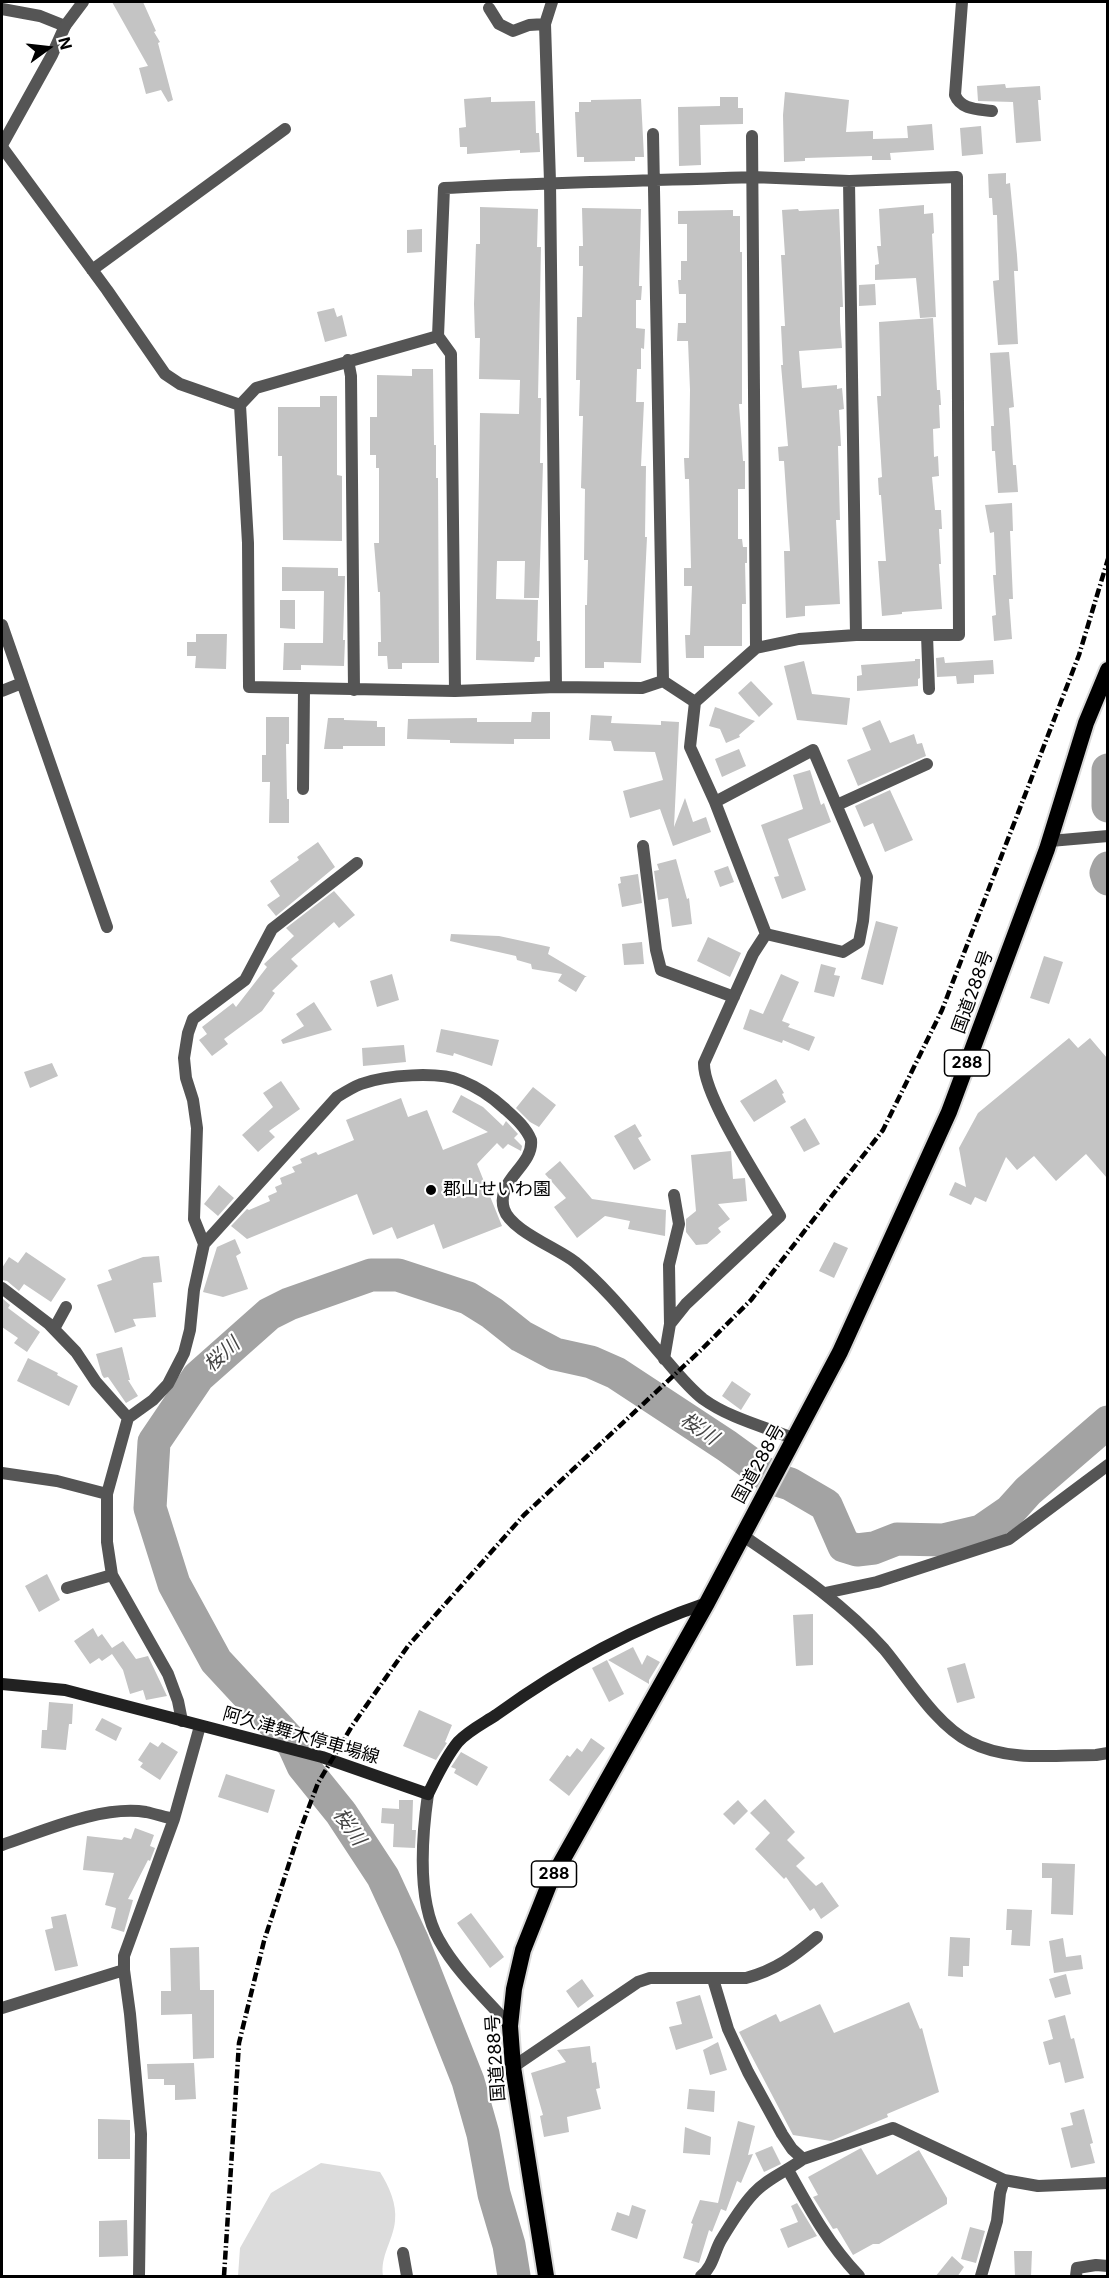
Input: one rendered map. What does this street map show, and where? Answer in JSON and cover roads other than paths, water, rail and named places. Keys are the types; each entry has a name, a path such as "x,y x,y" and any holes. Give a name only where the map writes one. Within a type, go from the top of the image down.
{"highway":[{"name":"国道288号","path":"546,2277 513,2067 510,2026 514,1989 523,1950 550,1882 707,1603 840,1352 949,1112 1050,841 1086,723 1107,670"}],"main road":[{"path":"428,1794 446,1758 460,1740 506,1708 543,1683 617,1642 707,1603"},
{"name":"阿久津舞木停車場線","path":"2,1684 65,1690 322,1757 428,1794"}],"street":[{"path":"83,2 65,26 52,55 2,146 165,374 180,384 240,405"},
{"path":"552,2 545,24 550,182 556,687"},
{"path":"962,2 955,95 960,104 992,111"},
{"path":"489,8 499,24 513,31 545,24"},
{"path":"2,9 40,16 65,26"},
{"path":"92,270 285,129"},
{"path":"652,134 663,681"},
{"path":"752,136 756,648"},
{"path":"455,691 451,354 438,336 444,188 550,182 752,177 849,180 957,177 959,635 856,635 799,639 756,648 695,702 690,747 715,802 766,934"},
{"path":"849,180 856,635"},
{"path":"438,336 256,388 240,405 248,543 249,687 455,691 556,687 642,688 663,681"},
{"path":"348,360 351,376 354,690"},
{"path":"2,625 107,927"},
{"path":"927,635 929,689"},
{"path":"663,681 695,702"},
{"path":"2,691 22,683"},
{"path":"303,789 304,688"},
{"path":"715,802 813,750 867,877 859,942 843,952 766,934"},
{"path":"837,805 927,764"},
{"path":"1050,841 1101,837"},
{"path":"643,846 656,950 661,970 734,997"},
{"path":"204,1244 194,1219 197,1128 184,1058 193,1019 245,980 272,929 357,863"},
{"path":"670,1324 686,1305 780,1216 730,1131 704,1075 704,1063 753,954 766,934"},
{"path":"182,1721 178,1701 168,1674 112,1575 107,1542 107,1494 128,1418 153,1400 168,1384 184,1353 204,1244 279,1163 325,1108 342,1094 362,1083 420,1075 460,1080 475,1087 501,1105 529,1134 531,1140 530,1153 504,1190 503,1204 507,1217 515,1225 562,1253 584,1270 619,1305 664,1359 704,1399 736,1416 794,1441"},
{"path":"664,1359 670,1324 669,1265 679,1224 674,1195"},
{"path":"2,1288 54,1329 76,1352 96,1382 128,1418"},
{"path":"54,1329 66,1308"},
{"path":"825,1593 877,1582 1009,1539 1107,1465"},
{"path":"2,1473 57,1481 107,1494"},
{"path":"742,1535 825,1593 884,1649 941,1720 970,1742 997,1752 1020,1756 1107,1753"},
{"path":"67,1587 112,1575"},
{"path":"140,2277 141,2134 130,2014 123,1970 124,1956 174,1819 200,1726"},
{"path":"428,1794 424,1873 426,1899 433,1926 446,1950 510,2026"},
{"path":"2,1845 67,1823 112,1812 145,1812 174,1819"},
{"path":"513,2067 638,1982 650,1978 746,1978 788,1961 817,1937"},
{"path":"2,2008 123,1970"},
{"path":"713,1979 728,2029 748,2073 782,2134 802,2159"},
{"path":"701,2277 708,2271 721,2241 752,2195 763,2183 788,2170 802,2159 892,2128 1004,2180 1038,2186 1107,2183"},
{"path":"788,2170 824,2233 842,2259 859,2277"},
{"path":"981,2277 997,2221 1004,2180"},
{"path":"403,2253 407,2277"},
{"path":"1076,2277 1077,2268 1107,2266"}],"waterway":[{"name":"桜川","path":"1108,770 1108,806"},
{"name":"桜川","path":"1108,868 1106,873 1108,879"},
{"name":"桜川","path":"514,2276 509,2245 494,2194 483,2134 468,2081 413,1942 383,1877 341,1813 303,1766 293,1744 216,1661 174,1584 150,1508 154,1442 198,1377 269,1314 289,1304 371,1275 398,1275 468,1298 521,1336 555,1354 591,1362 616,1373 727,1446 771,1478 790,1484 826,1505 844,1546 857,1550 874,1548 897,1539 943,1540 981,1531 1010,1511 1028,1491 1108,1422"}],"railway":[{"path":"224,2276 239,2043 264,1941 299,1833 318,1783 352,1726 408,1646 524,1515 700,1351 751,1300 883,1130 942,1010 1079,655 1108,559"}],"place":[{"name":"郡山せいわ園","path":"431,1190"}]}
